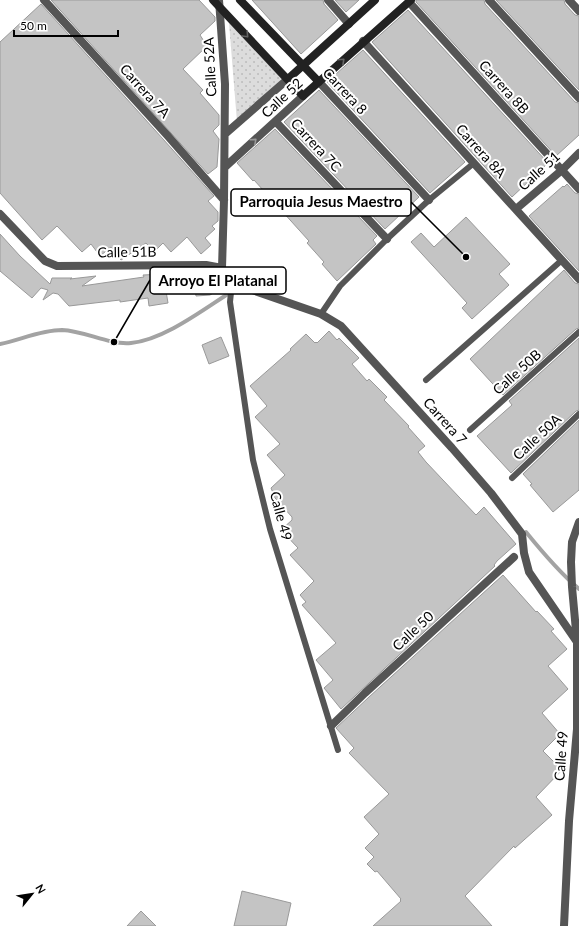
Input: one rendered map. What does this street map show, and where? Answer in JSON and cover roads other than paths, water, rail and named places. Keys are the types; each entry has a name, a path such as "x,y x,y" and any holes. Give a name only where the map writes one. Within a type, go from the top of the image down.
{"street":[{"name":"Carrera 7A","path":"44,0 162,129 224,200"},
{"path":"213,0 219,4 303,96"},
{"name":"Carrera 8","path":"240,0 429,200"},
{"path":"328,0 349,24"},
{"name":"Calle 52","path":"225,134 375,0"},
{"path":"489,0 579,98"},
{"path":"569,0 579,11"},
{"name":"Calle 52","path":"225,167 363,41 410,1"},
{"name":"Carrera 8B","path":"410,1 579,189"},
{"name":"Calle 52A","path":"219,4 225,84 225,134"},
{"name":"Carrera 8A","path":"363,41 579,279"},
{"name":"Carrera 7C","path":"276,122 387,239"},
{"path":"225,134 222,268 232,283"},
{"name":"Calle 51","path":"516,209 562,170 579,152"},
{"name":"Calle 51B","path":"0,214 36,253 45,261 57,266 206,265 222,268"},
{"name":"Carrera 7","path":"232,283 321,314 341,326 491,493 522,534 524,552 529,572 577,642"},
{"name":"Calle 49","path":"564,926 569,821 577,729 577,642 571,562 572,542 579,522"},
{"name":"Calle 50","path":"331,726 370,688 514,557"}],"lane":[{"path":"321,314 340,286 387,239 429,200 474,163"},
{"path":"426,380 562,260"},
{"name":"Calle 49","path":"232,283 230,302 253,460 270,529 338,750"},
{"name":"Calle 50B","path":"470,430 579,332"},
{"name":"Calle 50A","path":"512,478 579,414"}],"waterway":[{"path":"0,344 54,330 71,331 122,343 144,341 183,323 231,292"},
{"path":"526,532 551,562 579,589"}],"place":[{"name":"Parroquia Jesus Maestro","path":"466,257"},
{"name":"Arroyo El Platanal","path":"114,342"}]}
